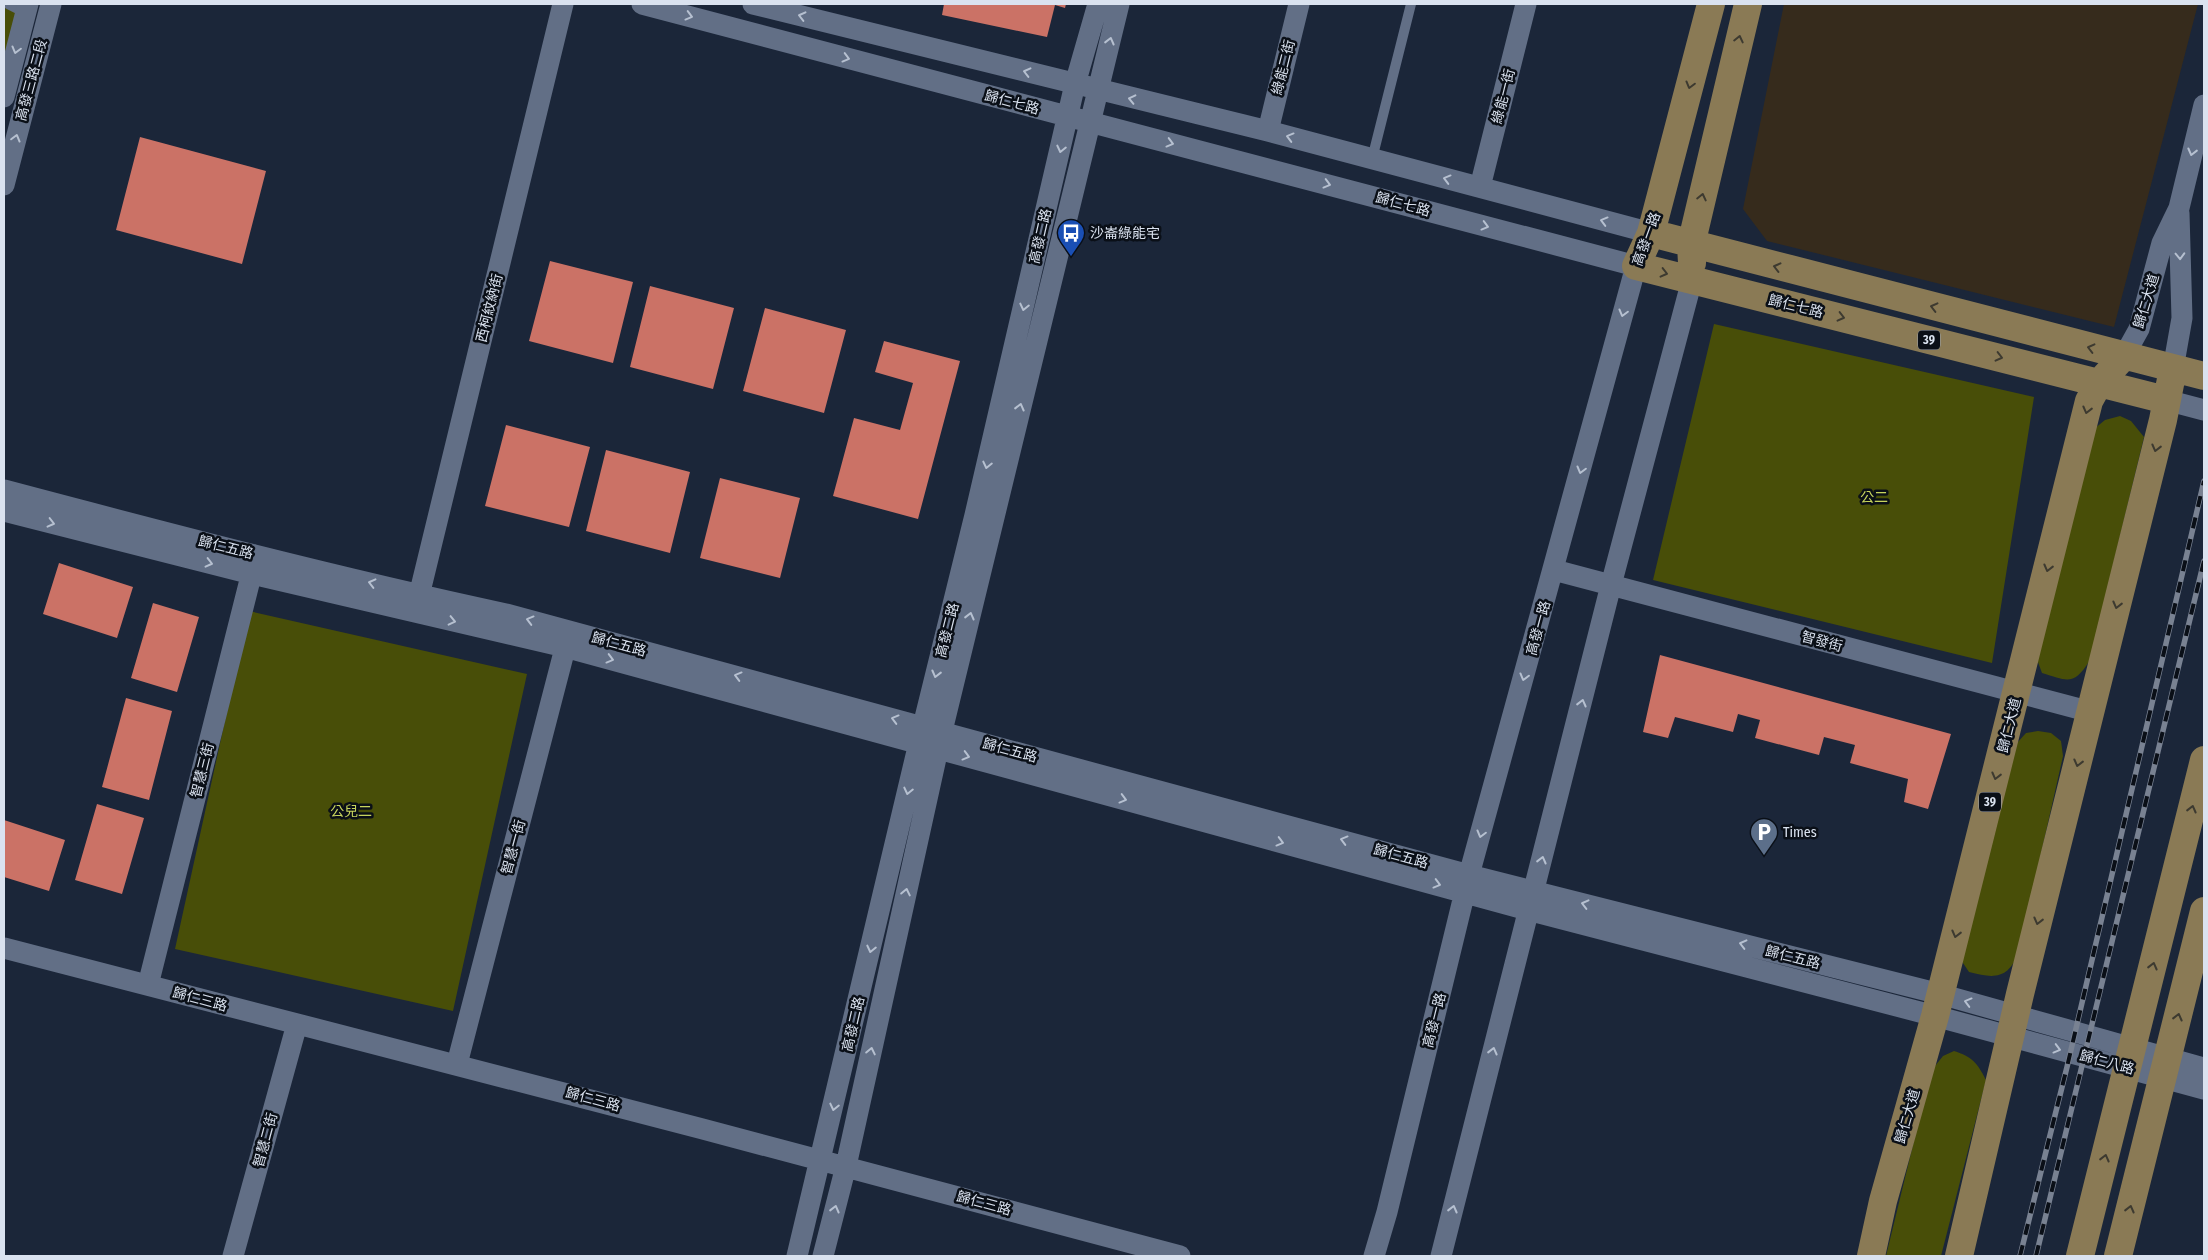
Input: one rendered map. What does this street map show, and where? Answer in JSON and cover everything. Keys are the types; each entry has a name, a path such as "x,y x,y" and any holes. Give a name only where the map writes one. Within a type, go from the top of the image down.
{"main road":[{"name":"高發一路","path":"1636,266 1651,233 1711,4"},
{"path":"1692,280 1691,245 1748,4"},
{"path":"1651,233 1691,245 2204,376"},
{"name":"歸仁七路","path":"1636,266 2166,400"},
{"name":"歸仁大道","path":"1871,1256 1883,1201 1938,1005 2089,401 2099,383 2124,356"},
{"name":"歸仁大道","path":"1960,1256 2013,1025 2173,369"},
{"path":"2080,1256 2204,760"},
{"path":"2118,1256 2204,910"}],"street":[{"name":"高發三路二段","path":"4,185 51,4"},
{"name":"西柯紋納街","path":"416,604 563,4"},
{"name":"歸仁七路","path":"642,4 1636,266"},
{"path":"753,4 1268,131 1651,233"},
{"name":"高發二路","path":"823,1256 846,1166 975,515 1075,84 1098,4"},
{"name":"高發二路","path":"797,1256 1119,4"},
{"name":"綠能二街","path":"1268,131 1299,4"},
{"name":"綠能一街","path":"1480,188 1526,4"},
{"name":"高發三路二段","path":"4,96 20,7"},
{"name":"歸仁大道","path":"2124,356 2139,329 2162,243 2179,208 2204,105"},
{"name":"歸仁大道","path":"2173,369 2182,318 2179,208"},
{"name":"高發一路","path":"1374,1256 1387,1212 1467,883 1636,266"},
{"path":"1441,1256 1611,585 1692,280"},
{"path":"2166,400 2204,410"},
{"name":"歸仁五路","path":"4,490 254,564"},
{"name":"歸仁五路","path":"4,511 254,564 567,639 1467,883 2013,1025"},
{"name":"智慧三街","path":"148,985 254,564"},
{"name":"智發街","path":"1554,570 2090,712"},
{"name":"智慧一街","path":"457,1064 567,639"},
{"name":"歸仁三路","path":"4,948 821,1159 1180,1256"},
{"name":"智慧二街","path":"233,1256 297,1024"},
{"name":"歸仁八路","path":"2013,1025 2165,1067 2204,1068"},
{"name":"歸仁八路","path":"2165,1067 2204,1089"}],"lane":[{"path":"1372,159 1410,4"}],"shaded area":[{"path":"1784,4 2198,4 2114,327 1767,241 1743,209"}],"green space":[{"path":"4,4 26,4 4,90"},
{"name":"公二","path":"1714,324 2034,397 1992,663 1653,580"},
{"path":"2120,416 2131,421 2144,437 2090,660 2075,678 2058,678 2042,673 2035,654 2094,429 2105,420"},
{"name":"公兒二","path":"249,611 527,674 453,1011 175,949"},
{"path":"2038,731 2051,733 2061,741 2063,756 2019,951 2011,967 2000,975 1986,976 1969,972 1963,963 1962,950 2017,743 2026,733"},
{"path":"1954,1051 1973,1061 1986,1080 1941,1256 1886,1256 1931,1071 1943,1056"}],"building":[{"path":"944,4 1066,4 1065,8 1055,5 1047,37 942,15"},
{"path":"140,137 266,171 242,264 116,230"},
{"path":"550,261 633,282 613,363 529,341"},
{"path":"650,286 734,308 713,389 630,367"},
{"path":"765,308 846,330 824,413 743,391"},
{"path":"884,341 960,361 918,519 833,496 854,418 900,430 913,383 875,372"},
{"path":"506,425 590,447 569,527 485,506"},
{"path":"606,450 690,472 670,553 586,531"},
{"path":"720,478 800,498 780,578 700,558"},
{"path":"59,563 133,587 117,638 43,614"},
{"path":"153,603 199,617 177,692 131,678"},
{"path":"1660,655 1951,734 1928,809 1904,802 1908,779 1850,763 1855,745 1824,737 1819,755 1755,738 1760,720 1738,714 1733,732 1675,717 1668,738 1643,732"},
{"path":"126,698 172,711 149,800 102,787"},
{"path":"97,804 144,818 122,894 75,880"},
{"path":"4,820 65,840 49,891 4,877"}],"railway":[{"path":"2020,1256 2067,1067 2204,481"},
{"path":"2036,1256 2204,561"}],"place":[{"name":"沙崙綠能宅","path":"1071,257"},
{"name":"Times","path":"1764,856"}]}
